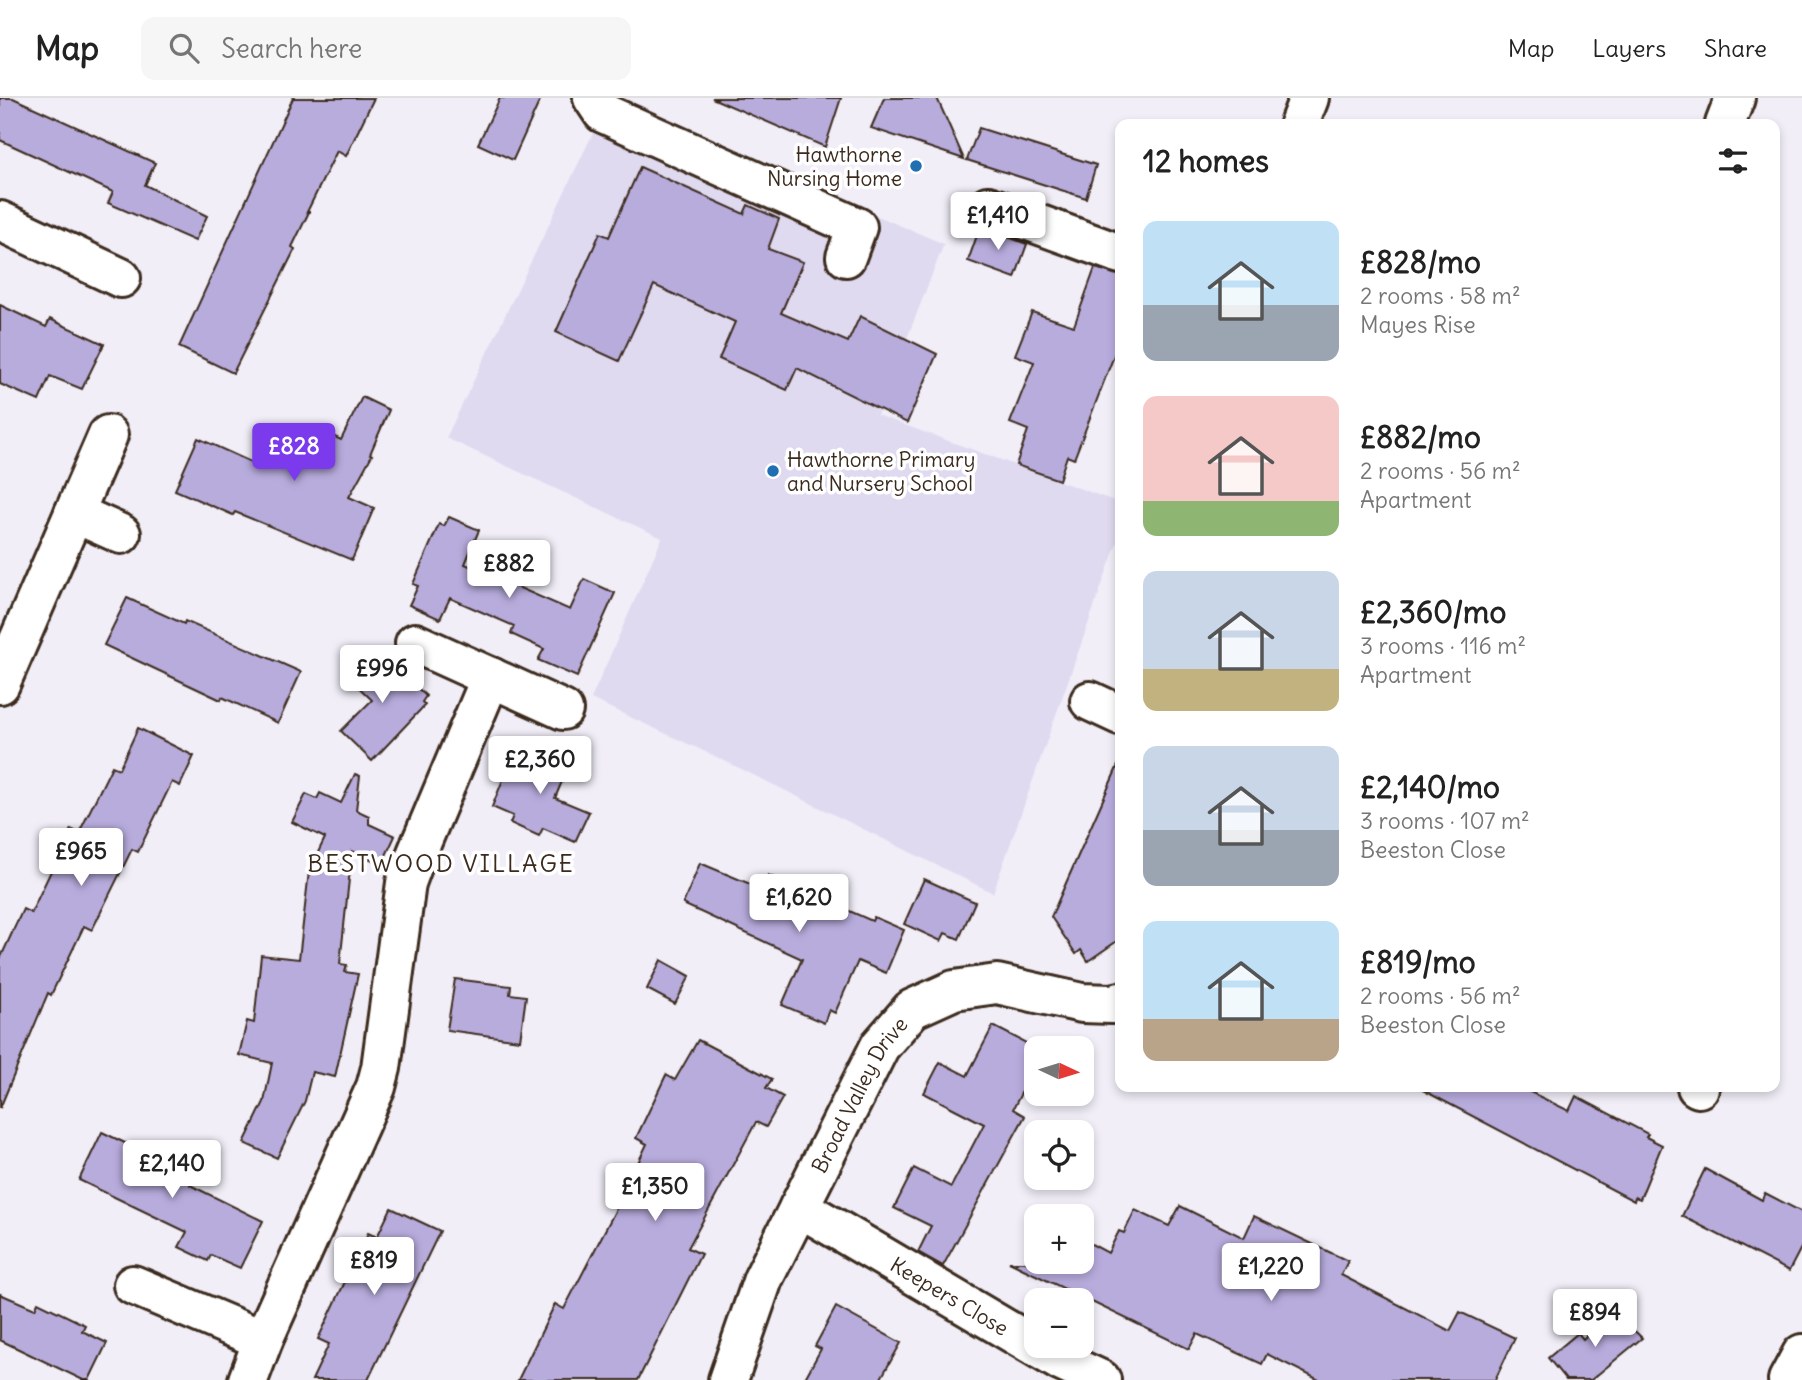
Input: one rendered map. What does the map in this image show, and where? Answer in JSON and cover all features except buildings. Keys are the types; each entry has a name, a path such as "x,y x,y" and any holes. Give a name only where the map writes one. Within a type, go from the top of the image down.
{"street":[{"path":"593,98 603,113 857,227 846,257"},
{"path":"1301,119 1309,98"},
{"path":"1727,119 1735,98"},
{"path":"988,206 1115,252"},
{"path":"0,221 121,278"},
{"path":"0,684 108,435"},
{"path":"74,513 121,534"},
{"path":"415,643 563,710"},
{"path":"248,1380 263,1340 376,1087 407,883 491,677"},
{"name":"Broad Valley Drive","path":"728,1380 763,1279 880,1046 912,1009 954,989 996,984 1082,1003 1115,1003"},
{"name":"Keepers Close","path":"799,1207 1060,1361 1101,1380"},
{"path":"133,1285 263,1340"},
{"path":"1788,1380 1802,1354"}],"shaded area":[{"name":"Hawthorne Primary and Nursery School","path":"608,102 944,244 877,415 1115,501 1115,548 993,893 725,761 591,699 662,538 446,438"}],"place":[{"name":"Hawthorne Nursing Home","path":"916,166"},
{"name":"Hawthorne Primary and Nursery School","path":"773,471"}],"district":[{"name":"BESTWOOD VILLAGE","path":"441,863"}]}
